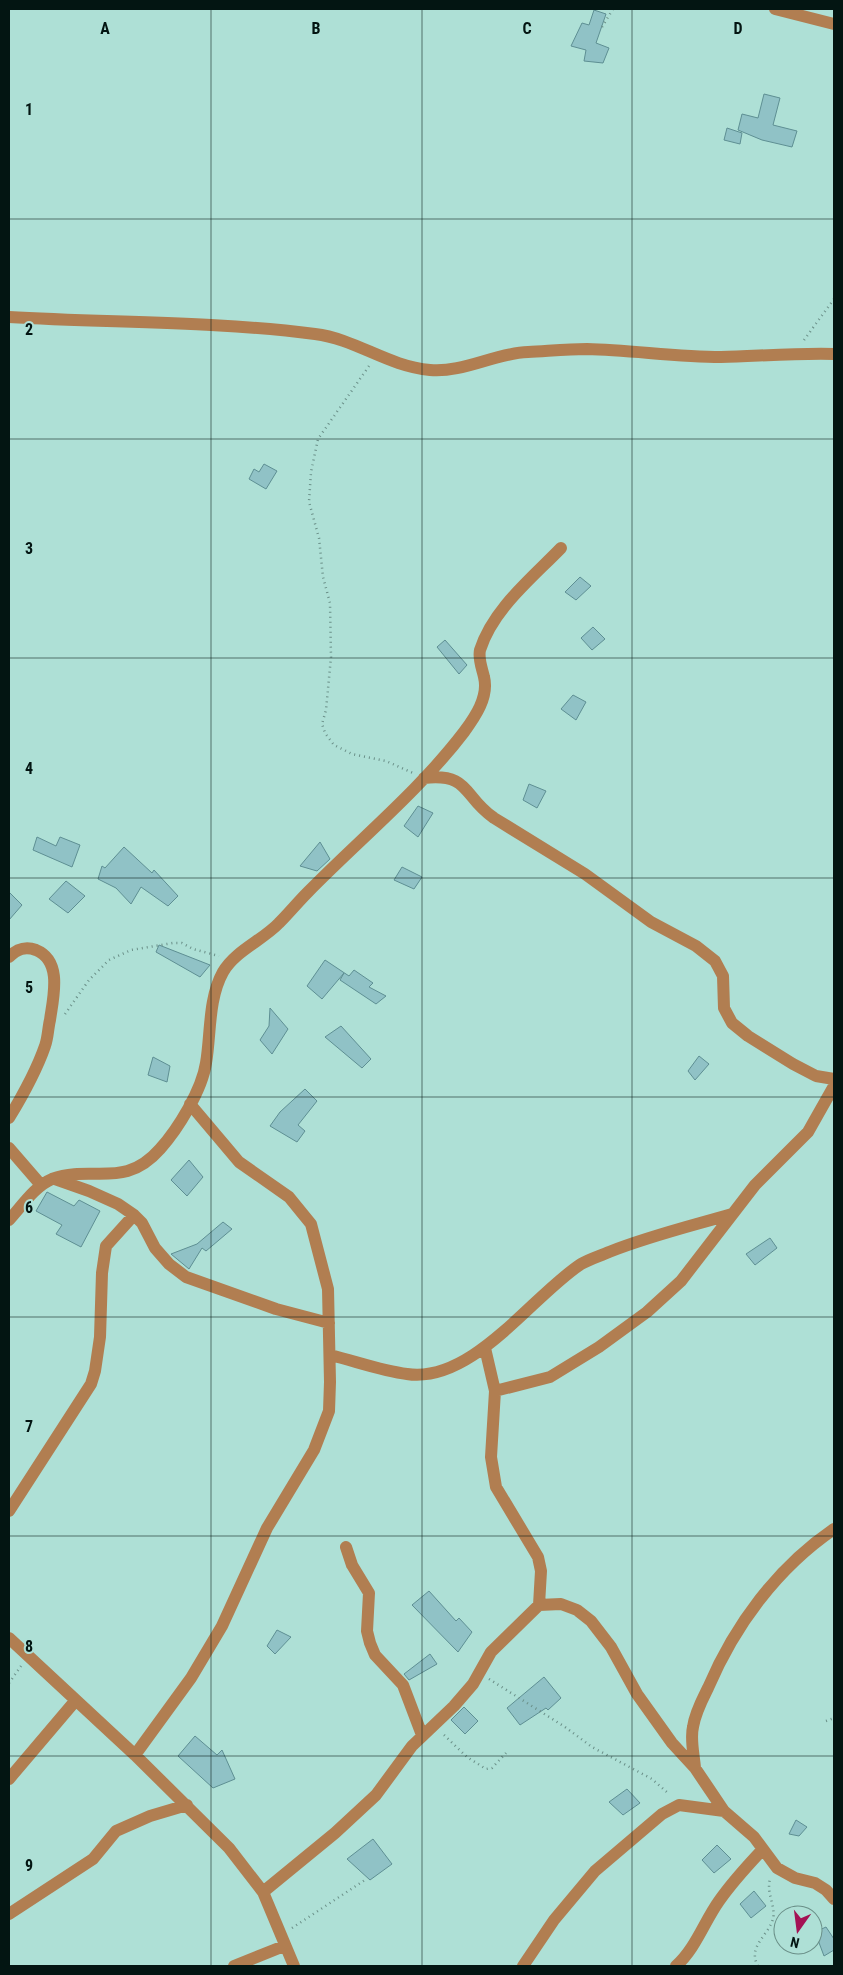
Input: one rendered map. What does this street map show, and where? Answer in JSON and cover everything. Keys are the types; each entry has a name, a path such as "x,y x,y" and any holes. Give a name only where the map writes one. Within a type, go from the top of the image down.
{"street":[{"path":"775,9 834,24"},
{"path":"9,317 129,323 200,324 317,334 350,342 375,356 408,366 450,371 514,352 586,349 721,356 794,353 834,354"},
{"path":"9,1220 41,1185 53,1178 122,1172 146,1164 162,1147 200,1085 206,1065 211,1014 223,972 239,955 261,940 279,924 306,893 357,846 424,778 464,731 480,707 485,680 479,657 481,648 504,607 561,548"},
{"path":"424,778 441,776 456,780 465,786 482,809 585,874 651,922 696,946 715,961 723,976 724,1008 732,1023 748,1036 793,1064 816,1076 834,1079"},
{"path":"9,957 14,951 25,948 38,950 49,961 54,974 55,989 46,1044 29,1083 9,1118"},
{"path":"495,1391 550,1377 599,1347 647,1312 681,1281 755,1185 808,1132 834,1086"},
{"path":"136,1755 200,1663 222,1626 267,1528 314,1450 328,1411 330,1355 328,1289 311,1224 289,1197 239,1162 190,1104"},
{"path":"9,1148 41,1185"},
{"path":"53,1178 118,1204 134,1215 142,1222 160,1253 169,1264 186,1277 276,1309 329,1323"},
{"path":"330,1355 408,1374 430,1374 450,1368 485,1348 556,1283 583,1263 624,1246 732,1214"},
{"path":"9,1511 91,1384 100,1338 102,1273 106,1246 134,1215"},
{"path":"485,1348 495,1391 492,1457 496,1487 538,1557 541,1571 539,1605"},
{"path":"696,1768 692,1730 694,1718 718,1664 736,1630 768,1589 790,1566 816,1541 834,1529"},
{"path":"346,1547 354,1570 369,1593 368,1631 375,1655 403,1685 425,1732"},
{"path":"263,1892 335,1833 376,1795 425,1732 454,1706 479,1673 491,1652 539,1605 561,1604 577,1610 591,1621 611,1647 637,1694 672,1743 696,1768 724,1811 747,1830 777,1868 795,1878 815,1883 826,1890 834,1899"},
{"path":"9,1638 136,1755 228,1848 263,1892 294,1966"},
{"path":"9,1779 76,1700"},
{"path":"9,1914 93,1859 116,1831 150,1816 187,1805"},
{"path":"529,1965 554,1920 595,1870 662,1814 679,1805 724,1811"},
{"path":"676,1966 701,1934 718,1902 737,1877 762,1850"},
{"path":"234,1966 282,1941"}],"path":[{"path":"602,27 613,9"},
{"path":"794,353 834,299"},
{"path":"375,356 318,439 311,472 309,502 319,538 323,577 330,603 331,657 326,710 322,724 325,734 334,745 352,754 386,761 424,778"},
{"path":"63,1017 96,974 110,960 132,950 172,943 182,944 193,949 222,956 239,955"},
{"path":"9,1683 28,1656"},
{"path":"479,1673 565,1727 592,1747 652,1779 679,1805"},
{"path":"826,1721 834,1718"},
{"path":"425,1732 444,1736 467,1757 486,1769 492,1768 506,1753"},
{"path":"758,1966 754,1956 772,1920 768,1885 777,1868"},
{"path":"282,1941 365,1880"}],"building":[{"path":"594,10 606,14 596,43 609,48 603,63 584,61 586,50 571,46 582,23 589,25"},
{"path":"764,94 780,98 773,125 797,131 792,147 762,140 738,130 742,114 758,118"},
{"path":"727,128 742,133 740,144 724,140"},
{"path":"264,464 277,471 266,489 249,479 254,469 259,472"},
{"path":"580,577 591,586 576,600 565,592"},
{"path":"593,627 605,639 592,650 581,638"},
{"path":"445,640 467,665 459,674 437,647"},
{"path":"573,695 586,702 576,720 561,709"},
{"path":"529,784 546,791 537,808 523,800"},
{"path":"418,806 433,813 418,837 404,826"},
{"path":"37,837 56,846 60,837 80,845 72,867 33,850"},
{"path":"320,842 330,859 317,871 300,866"},
{"path":"124,847 152,873 154,870 178,896 168,906 141,887 131,904 116,888 98,879 102,866 105,868"},
{"path":"402,867 422,877 414,889 394,880"},
{"path":"66,881 85,896 68,913 49,899"},
{"path":"9,892 22,905 9,920"},
{"path":"159,945 210,965 200,977 156,952"},
{"path":"325,960 349,976 354,970 373,983 369,987 386,996 376,1004 340,980 344,973 322,999 307,986"},
{"path":"270,1008 288,1029 272,1054 260,1040 269,1026"},
{"path":"341,1026 371,1059 362,1068 325,1037"},
{"path":"699,1056 709,1064 695,1080 688,1071"},
{"path":"153,1057 170,1066 167,1082 148,1075"},
{"path":"305,1089 317,1101 298,1125 305,1131 297,1142 270,1126 280,1112"},
{"path":"189,1160 203,1177 187,1196 171,1180"},
{"path":"47,1192 74,1206 79,1200 100,1211 81,1247 56,1234 62,1225 36,1211"},
{"path":"223,1222 232,1229 206,1251 202,1248 189,1269 171,1254 197,1244"},
{"path":"770,1238 777,1248 755,1265 746,1254"},
{"path":"429,1591 456,1621 459,1618 472,1632 458,1652 412,1605"},
{"path":"277,1630 291,1637 275,1654 267,1646"},
{"path":"430,1654 437,1664 409,1680 404,1674"},
{"path":"544,1677 561,1698 548,1710 546,1708 520,1725 507,1708"},
{"path":"464,1707 478,1721 465,1734 451,1720"},
{"path":"195,1736 217,1755 222,1750 235,1779 213,1788 178,1756"},
{"path":"627,1789 640,1803 623,1815 609,1802"},
{"path":"796,1820 807,1827 799,1836 789,1834"},
{"path":"373,1839 392,1864 370,1880 347,1859"},
{"path":"717,1845 731,1859 714,1873 702,1860"},
{"path":"754,1891 766,1906 751,1918 740,1904"},
{"path":"826,1927 834,1939 834,1950 824,1956 823,1953 823,1928"}]}
